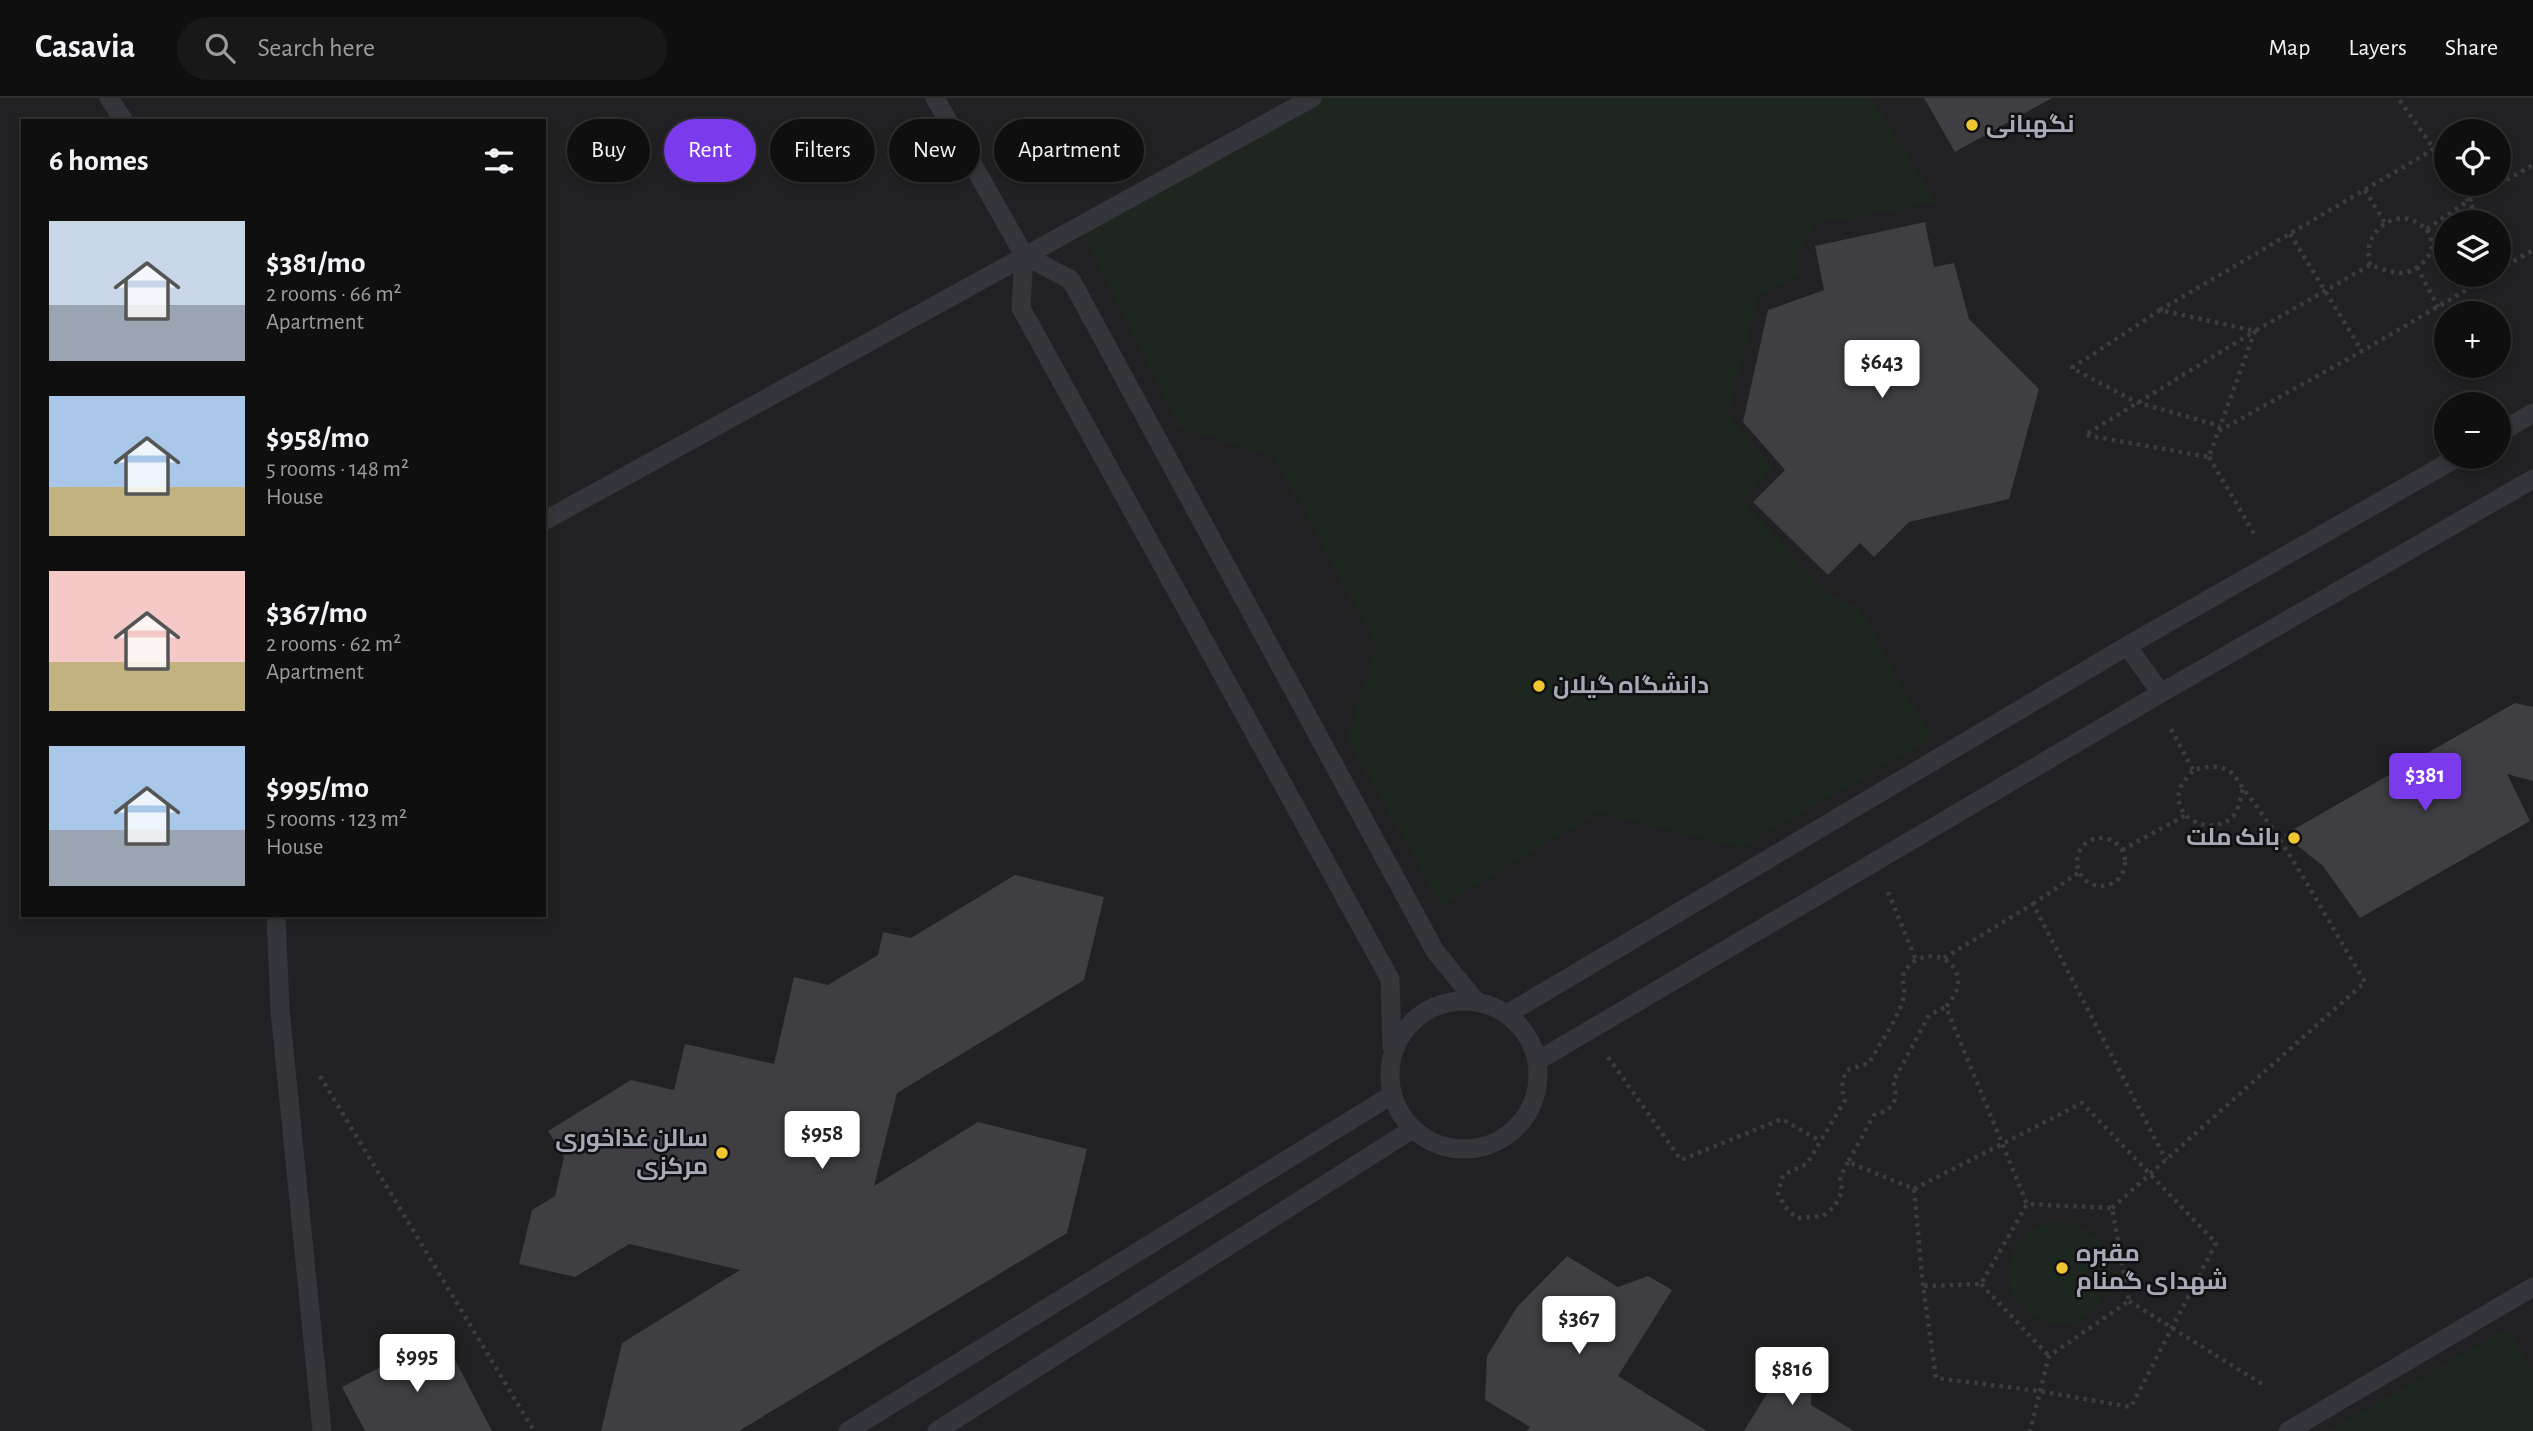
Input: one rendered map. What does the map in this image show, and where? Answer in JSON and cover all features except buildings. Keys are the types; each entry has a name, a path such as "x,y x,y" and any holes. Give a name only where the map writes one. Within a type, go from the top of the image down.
{"lane":[{"path":"109,98 123,119"},
{"path":"935,98 1024,256 1021,308 1390,979 1390,1096 1411,1130 1441,1148 1482,1148 1518,1128 1535,1099 1539,1060 1528,1034 1509,1013 1474,999 1434,951 1071,280 1024,256"},
{"path":"546,520 1312,98"},
{"path":"2511,426 2533,414"},
{"path":"1509,1013 2127,646 2437,469"},
{"path":"1539,1060 2161,693 2533,479"},
{"path":"2127,646 2161,693"},
{"path":"276,917 280,1010 322,1431"},
{"path":"1392,1046 1426,1008 1474,999"},
{"path":"848,1431 1390,1096"},
{"path":"937,1431 1411,1130"},
{"path":"2288,1431 2533,1287"}],"path":[{"path":"2220,426 2136,402 2072,368 2160,310 2434,149 2398,98"},
{"path":"2427,229 2468,201 2533,165"},
{"path":"2365,190 2385,223"},
{"path":"2465,196 2474,210"},
{"path":"2209,457 2085,435 2255,331 2370,265 2406,273 2417,267 2428,257 2432,244 2427,229 2411,220 2399,218 2385,223 2374,233 2368,248 2370,265"},
{"path":"2290,234 2362,351"},
{"path":"2511,264 2533,250"},
{"path":"2417,267 2435,301"},
{"path":"2448,301 2472,287"},
{"path":"2218,432 2434,309"},
{"path":"2160,310 2255,331"},
{"path":"2255,331 2209,457 2257,540"},
{"path":"2171,729 2193,770"},
{"path":"2027,1204 2112,1208 2365,982 2266,816 2236,776 2227,769 2208,766 2193,770 2180,788 2179,805 2190,821 2206,826 2225,824 2236,813 2243,788"},
{"path":"2122,850 2186,814"},
{"path":"2100,838 2115,841 2126,860 2123,871 2115,881 2100,886 2085,880 2078,873 2076,864 2079,849 2087,842 2100,838"},
{"path":"1944,958 2034,904 2078,873"},
{"path":"1888,892 1916,960"},
{"path":"2034,904 2166,1160"},
{"path":"1928,956 1944,958 1954,965 1959,978 1957,992 1946,1007 1929,1015 1894,1082 1897,1092 1894,1105 1886,1112 1874,1115 1840,1177 1842,1191 1836,1206 1823,1216 1797,1218 1786,1207 1778,1193 1783,1175 1807,1164 1845,1100 1842,1080 1847,1070 1869,1062 1899,1010 1904,993 1901,978 1907,968 1916,960 1928,956"},
{"path":"1946,1007 2027,1204"},
{"path":"1607,1056 1681,1160 1782,1119 1820,1141"},
{"path":"315,1068 534,1431"},
{"path":"1848,1162 1914,1189 2082,1103 2216,1243 2131,1407 2039,1391 1936,1378 1923,1286 1914,1189"},
{"path":"1981,1284 2027,1204"},
{"path":"2112,1208 2129,1301 2265,1386"},
{"path":"1923,1286 1981,1284 2049,1356"},
{"path":"2031,1431 2049,1356 2129,1301"}],"shaded area":[{"name":"دانشگاه گیلان","path":"0,98 2533,98 2533,1431 0,1431"},
{"path":"1312,98 1872,98 1937,203 1814,224 1798,255 1802,275 1760,294 1728,414 1773,467 1744,501 1829,594 1861,610 1934,738 1740,848 1598,813 1441,906 1346,738 1376,646 1274,457 1179,428 1078,226"},
{"path":"2059,1222 2078,1226 2095,1237 2106,1254 2110,1273 2106,1292 2095,1309 2078,1320 2059,1324 2040,1320 2023,1309 2012,1292 2008,1273 2012,1254 2023,1237 2040,1226"},
{"path":"2507,1328 2533,1369 2533,1431 2328,1431"}],"place":[{"name":"نگهبانی","path":"1972,125"},
{"name":"دانشگاه گیلان","path":"1539,686"},
{"name":"بانک ملت","path":"2294,838"},
{"name":"سالن غذاخوری مرکزی","path":"722,1153"},
{"name":"مقبره شهدای گمنام","path":"2062,1268"}]}
